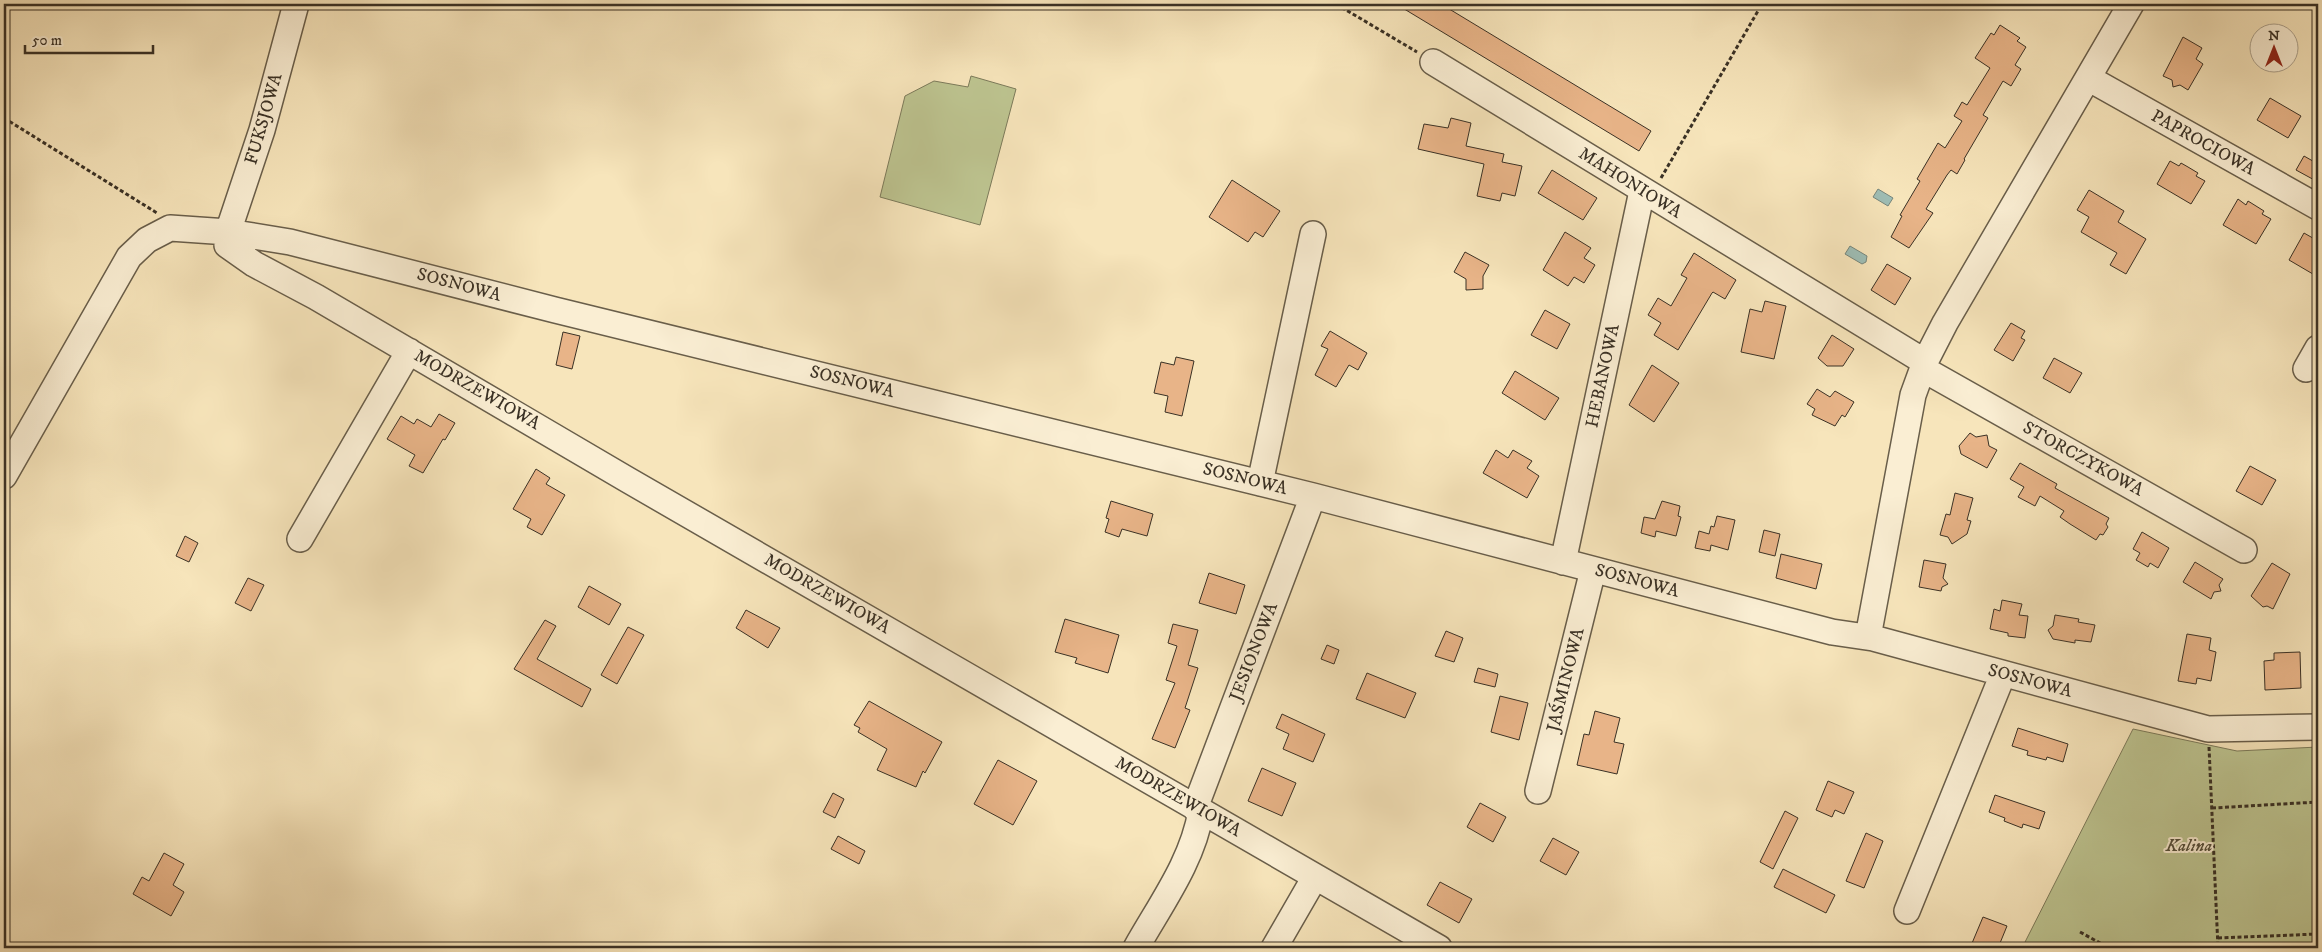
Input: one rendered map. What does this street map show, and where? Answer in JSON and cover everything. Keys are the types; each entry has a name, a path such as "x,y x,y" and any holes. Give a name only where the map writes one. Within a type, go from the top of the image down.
{"street":[{"name":"FUKSJOWA","path":"228,232 262,130 296,4"},
{"path":"1868,637 1913,396 1924,366 1967,283 2131,4"},
{"name":"MAHONIOWA","path":"1433,62 1924,366"},
{"name":"PAPROCIOWA","path":"2088,78 2318,207"},
{"name":"HEBANOWA","path":"1563,562 1646,193"},
{"name":"SOSNOWA","path":"170,228 228,232 290,242 354,257 555,310 1314,496 1832,632 1868,637 2208,729 2318,727"},
{"path":"4,476 129,257 147,240 170,228"},
{"name":"MODRZEWIOWA","path":"228,232 227,245 254,264 316,297 1439,948"},
{"path":"1260,483 1313,234"},
{"path":"300,539 409,351"},
{"name":"STORCZYKOWA","path":"1924,366 2244,550"},
{"name":"JESIONOWA","path":"1136,948 1185,862 1197,834 1198,810 1314,496"},
{"name":"JAŚMINOWA","path":"1538,791 1594,570"},
{"path":"1908,911 2003,674"},
{"path":"1274,948 1315,877"}],"path":[{"path":"1336,4 1433,62"},
{"path":"1646,193 1762,4"},
{"path":"4,118 146,206 165,219 170,228"},
{"path":"2208,729 2218,948"},
{"path":"2212,808 2318,802"},
{"path":"2080,932 2109,948"},
{"path":"2218,938 2318,934"}],"green space":[{"path":"971,76 1016,89 980,225 880,197 905,96 934,81 968,87"},
{"name":"Kalina","path":"2133,729 2237,751 2318,747 2318,948 2022,948"}],"water":[{"path":"1878,189 1893,198 1888,206 1873,197"},
{"path":"1850,246 1867,256 1866,262 1862,264 1845,254"}],"building":[{"path":"1396,4 1441,4 1651,131 1639,151"},
{"path":"2000,25 2020,38 2017,41 2026,47 2015,65 2021,69 2011,86 2003,81 1983,115 1988,118 1965,160 1957,174 1951,170 1947,175 1926,209 1933,213 1909,248 1891,237 1902,216 1900,215 1920,181 1917,179 1938,143 1945,148 1962,121 1954,116 1962,102 1967,105 1990,68 1975,58 1991,33 1994,35"},
{"path":"2183,37 2202,48 2196,59 2203,64 2188,90 2180,85 2173,87 2172,80 2163,76"},
{"path":"2270,98 2301,116 2288,138 2257,120"},
{"path":"1451,118 1471,123 1466,146 1504,154 1502,162 1522,166 1515,196 1502,193 1500,201 1477,196 1484,164 1418,149 1424,124 1448,128"},
{"path":"2304,156 2318,164 2318,182 2296,170"},
{"path":"2170,161 2179,166 2181,163 2188,167 2198,173 2196,176 2205,181 2191,204 2157,184"},
{"path":"1552,170 1597,198 1583,220 1538,193"},
{"path":"1232,180 1280,211 1263,237 1255,232 1248,242 1209,217"},
{"path":"2089,190 2124,211 2118,222 2146,239 2126,274 2110,265 2117,253 2081,232 2089,217 2077,210"},
{"path":"2238,199 2246,205 2248,201 2264,211 2262,214 2271,219 2256,244 2223,225"},
{"path":"1565,232 1591,248 1584,258 1595,265 1584,283 1574,277 1568,286 1543,270"},
{"path":"2304,233 2318,241 2318,277 2289,260"},
{"path":"1465,252 1489,265 1483,276 1483,289 1466,290 1466,279 1454,272"},
{"path":"1694,253 1736,280 1725,299 1712,293 1678,350 1654,335 1661,323 1648,315 1658,298 1671,306 1687,278 1681,275"},
{"path":"1887,264 1911,278 1895,305 1871,290"},
{"path":"1765,301 1786,306 1774,359 1741,352 1750,309 1762,312"},
{"path":"1545,310 1570,324 1557,349 1531,335"},
{"path":"2011,323 2025,331 2021,338 2025,340 2013,361 1994,350"},
{"path":"1330,331 1367,353 1358,370 1349,365 1336,387 1315,375 1328,349 1321,346"},
{"path":"563,332 580,336 572,369 556,365"},
{"path":"1832,335 1854,349 1843,366 1827,366 1818,358"},
{"path":"1176,357 1194,361 1182,416 1165,412 1168,396 1154,393 1161,362 1174,365"},
{"path":"2054,358 2082,373 2070,393 2043,378"},
{"path":"1652,365 1679,383 1654,422 1629,405"},
{"path":"1515,371 1559,398 1545,420 1502,393"},
{"path":"1817,389 1830,397 1835,391 1854,402 1845,417 1842,415 1835,426 1812,415 1815,409 1807,404"},
{"path":"439,414 455,423 423,473 409,466 415,455 387,439 401,416 414,424 417,419 431,427"},
{"path":"1970,433 1976,437 1987,435 1989,446 1997,450 1987,468 1961,454 1959,446"},
{"path":"1496,450 1508,458 1513,450 1532,461 1527,468 1539,476 1527,498 1483,473"},
{"path":"2020,463 2057,484 2055,488 2109,518 2106,524 2108,527 2103,535 2100,534 2096,540 2070,524 2060,517 2064,511 2040,496 2035,506 2018,497 2024,487 2010,479"},
{"path":"2250,466 2276,480 2262,505 2236,491"},
{"path":"536,469 550,478 546,484 565,495 542,535 527,527 531,519 513,509"},
{"path":"1955,493 1973,498 1967,520 1971,521 1967,534 1952,544 1948,537 1940,535 1946,514 1950,515"},
{"path":"1111,501 1153,514 1147,536 1122,529 1119,537 1105,532 1109,519 1106,518"},
{"path":"1662,501 1680,506 1678,516 1681,517 1676,536 1656,531 1655,537 1641,533 1644,517 1655,519"},
{"path":"1717,516 1735,520 1728,550 1711,545 1710,551 1695,548 1699,531 1709,534 1711,526 1714,527"},
{"path":"1764,530 1780,534 1775,556 1759,552"},
{"path":"2142,532 2169,548 2158,568 2150,563 2148,567 2136,560 2140,553 2133,549"},
{"path":"185,536 198,543 189,562 176,556"},
{"path":"1781,554 1822,564 1816,589 1776,578"},
{"path":"1924,560 1946,564 1943,578 1948,584 1942,587 1941,591 1919,587"},
{"path":"2195,562 2223,579 2219,585 2221,591 2214,592 2211,599 2183,582"},
{"path":"2272,563 2290,574 2273,609 2267,606 2263,607 2251,596"},
{"path":"1209,573 1245,585 1236,614 1199,603"},
{"path":"248,578 264,585 251,611 235,603"},
{"path":"589,586 621,604 609,625 578,607"},
{"path":"2002,600 2022,604 2019,615 2028,616 2025,638 2008,636 2008,633 1990,629 1994,609 2000,611"},
{"path":"746,610 780,628 768,648 736,628"},
{"path":"2055,615 2079,619 2078,622 2095,625 2091,642 2075,640 2075,643 2053,639 2048,630 2053,626"},
{"path":"1065,619 1119,635 1108,673 1075,663 1077,658 1055,652"},
{"path":"545,620 556,626 537,659 591,689 582,707 514,669"},
{"path":"1173,624 1198,630 1188,665 1198,668 1185,708 1190,710 1175,748 1152,739 1175,683 1166,680 1177,646 1168,643"},
{"path":"628,627 644,635 617,684 601,675"},
{"path":"1446,631 1463,638 1454,662 1435,656"},
{"path":"2187,634 2211,638 2209,650 2216,652 2211,681 2197,678 2196,684 2178,681"},
{"path":"1327,645 1339,650 1334,664 1321,659"},
{"path":"2300,652 2301,688 2265,690 2264,661 2274,660 2274,653"},
{"path":"1478,668 1498,674 1495,687 1474,682"},
{"path":"1367,673 1416,693 1405,718 1356,699"},
{"path":"1500,696 1528,703 1519,740 1491,732"},
{"path":"869,701 942,742 925,773 923,771 916,787 877,770 887,749 858,732 860,728 854,725"},
{"path":"1595,711 1620,718 1614,742 1624,744 1617,774 1577,765 1584,734 1589,735"},
{"path":"1282,714 1325,734 1313,762 1283,749 1289,734 1276,728"},
{"path":"2018,728 2068,744 2063,762 2047,757 2046,760 2027,755 2028,751 2012,746"},
{"path":"998,760 1037,781 1013,825 974,804"},
{"path":"1262,768 1296,783 1282,816 1248,801"},
{"path":"1828,781 1854,792 1844,814 1835,810 1832,817 1816,810"},
{"path":"833,793 844,799 835,818 823,812"},
{"path":"1995,795 2045,812 2039,829 2023,824 2022,828 2004,821 2005,818 1989,812"},
{"path":"1480,803 1506,817 1493,842 1467,827"},
{"path":"1785,811 1798,818 1773,869 1760,862"},
{"path":"1866,833 1883,841 1864,888 1846,881"},
{"path":"838,836 865,851 859,864 831,849"},
{"path":"1553,838 1579,852 1566,875 1540,861"},
{"path":"164,853 184,864 173,885 184,892 171,916 133,894 142,877 149,881"},
{"path":"1783,869 1835,895 1826,913 1774,887"},
{"path":"1440,882 1472,899 1459,923 1427,905"},
{"path":"1983,917 2007,926 1998,948 1970,948"}]}
